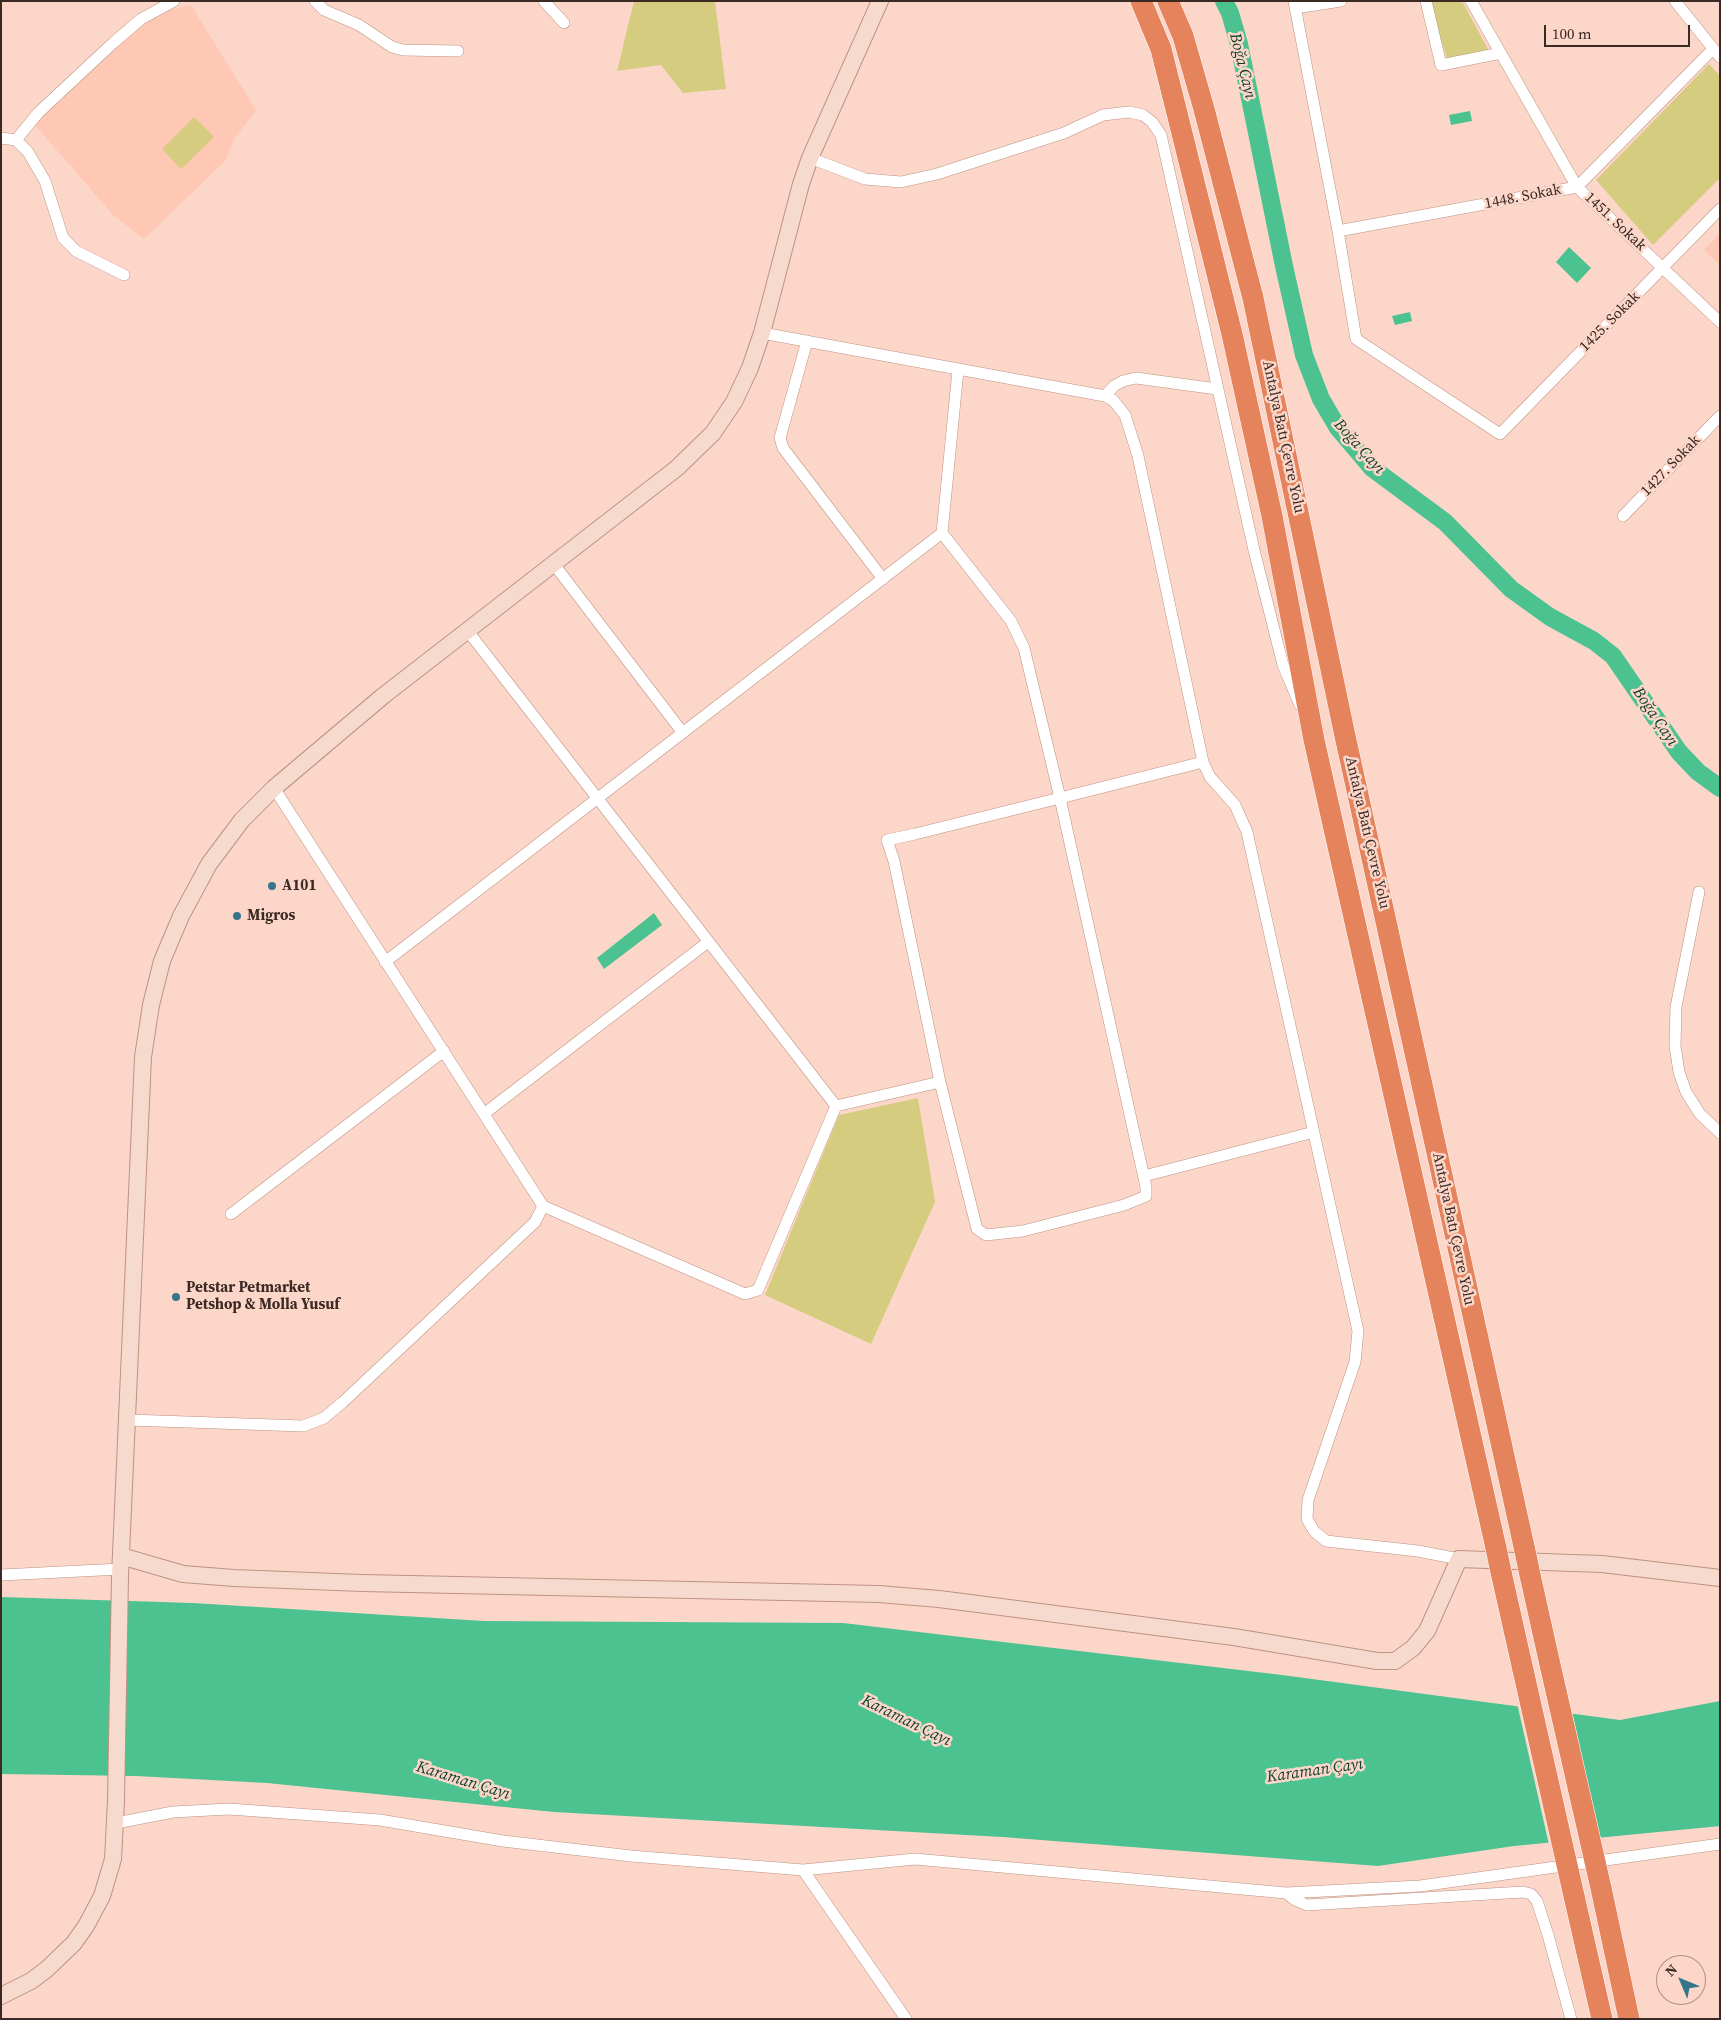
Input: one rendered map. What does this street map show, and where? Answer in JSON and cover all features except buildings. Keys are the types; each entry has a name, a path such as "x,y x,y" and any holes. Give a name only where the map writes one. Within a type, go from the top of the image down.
{"highway":[{"path":"1141,1 1161,49 1232,334 1272,516 1314,740 1602,2019"},
{"name":"Antalya Batı Çevre Yolu","path":"1168,1 1182,36 1204,109 1253,298 1345,736 1629,2019"}],"street":[{"path":"16,140 38,113 141,19 174,1"},
{"path":"315,1 324,10 359,25 392,47 403,50 458,51"},
{"path":"544,1 564,23"},
{"path":"1,1996 31,1981 47,1970 74,1943 86,1926 102,1896 113,1859 116,1822 121,1567 144,1057 151,1004 162,961 181,916 208,864 242,820 274,788 383,696 677,468 713,433 734,402 762,333 801,184 810,158 880,1"},
{"path":"1338,231 1294,5 1341,1"},
{"path":"1426,1 1441,65 1501,53"},
{"name":"1451. Sokak","path":"1471,1 1577,187 1720,322"},
{"path":"1675,1 1716,53"},
{"name":"1448. Sokak","path":"1338,231 1577,187 1716,53"},
{"path":"810,158 865,179 901,182 937,174 1064,133 1103,114 1129,112 1143,115 1152,122 1161,136 1254,550 1283,665 1314,740"},
{"path":"1,138 16,140 28,152 44,181 63,238 76,251 124,275"},
{"name":"1425. Sokak","path":"1338,231 1356,339 1500,434 1720,209"},
{"path":"762,333 1105,396 1120,407 1130,426 1203,762 1210,777 1235,805 1247,832 1358,1331 1355,1362 1308,1500 1307,1519 1314,1531 1326,1540 1418,1551 1459,1559 1602,1564 1720,1578"},
{"path":"807,341 780,438 783,448 883,579"},
{"path":"958,370 942,533 1011,621 1024,648 1060,798 1144,1176 1146,1196 1124,1206 1023,1231 986,1235 977,1229 940,1082 894,861 887,840 1060,798 1203,762"},
{"path":"1105,396 1123,381 1136,378 1217,388"},
{"name":"1427. Sokak","path":"1623,516 1720,416"},
{"path":"385,962 942,533"},
{"path":"553,563 683,733"},
{"path":"467,630 836,1106"},
{"path":"274,788 385,962 485,1113 543,1206 745,1294 758,1290 836,1106"},
{"path":"1699,892 1676,1007 1674,1046 1679,1072 1686,1092 1700,1114 1720,1133"},
{"path":"485,1113 708,942"},
{"path":"231,1214 444,1051"},
{"path":"836,1106 940,1082"},
{"path":"1144,1176 1314,1132"},
{"path":"129,1420 303,1426 324,1418 535,1222 543,1206"},
{"path":"1,1575 121,1567 234,1578 372,1584 879,1594 931,1598 1234,1637 1377,1661 1394,1661 1413,1648 1427,1631 1459,1559"},
{"path":"116,1822 173,1812 230,1809 380,1820 523,1843 631,1856 803,1870 915,1859 1286,1893 1420,1886 1720,1844"},
{"path":"803,1870 906,2019"},
{"path":"1286,1893 1295,1900 1307,1905 1523,1892 1531,1894 1537,1901 1546,1927 1571,2019"}],"shaded area":[{"path":"634,1 715,1 726,89 683,93 661,65 617,71"},
{"path":"1429,1 1462,1 1490,53 1447,58"},
{"path":"191,5 256,110 234,139 226,160 144,239 112,214 35,125 42,114 142,24 164,11"},
{"path":"1709,64 1720,76 1720,178 1653,245 1596,180"},
{"path":"194,117 214,137 181,169 162,149"},
{"path":"1720,233 1720,265 1704,250"},
{"path":"918,1098 935,1202 871,1344 765,1295 839,1115"}],"water":[{"path":"1470,111 1472,121 1451,125 1449,115"},
{"path":"1569,247 1591,268 1577,283 1556,262"},
{"path":"1410,312 1412,321 1395,325 1392,316"},
{"path":"654,913 662,925 604,969 597,958"},
{"name":"Karaman Çayı","path":"1,1597 193,1603 484,1621 843,1623 1282,1675 1620,1720 1720,1701 1720,1826 1514,1846 1378,1866 1002,1837 554,1812 267,1783 136,1776 1,1774"}],"pier":[{"path":"1517,1703 1572,1711 1599,1840 1549,1845"}],"waterway":[{"name":"Boğa Çayı","path":"1224,1 1230,13 1239,44 1304,355 1321,399 1338,428 1372,468 1445,522 1511,589 1550,617 1594,641 1613,656 1679,752 1698,772 1720,788"}],"place":[{"name":"A101","path":"272,886"},
{"name":"Migros","path":"237,916"},
{"name":"Petstar Petmarket Petshop & Molla Yusuf","path":"176,1297"}]}
